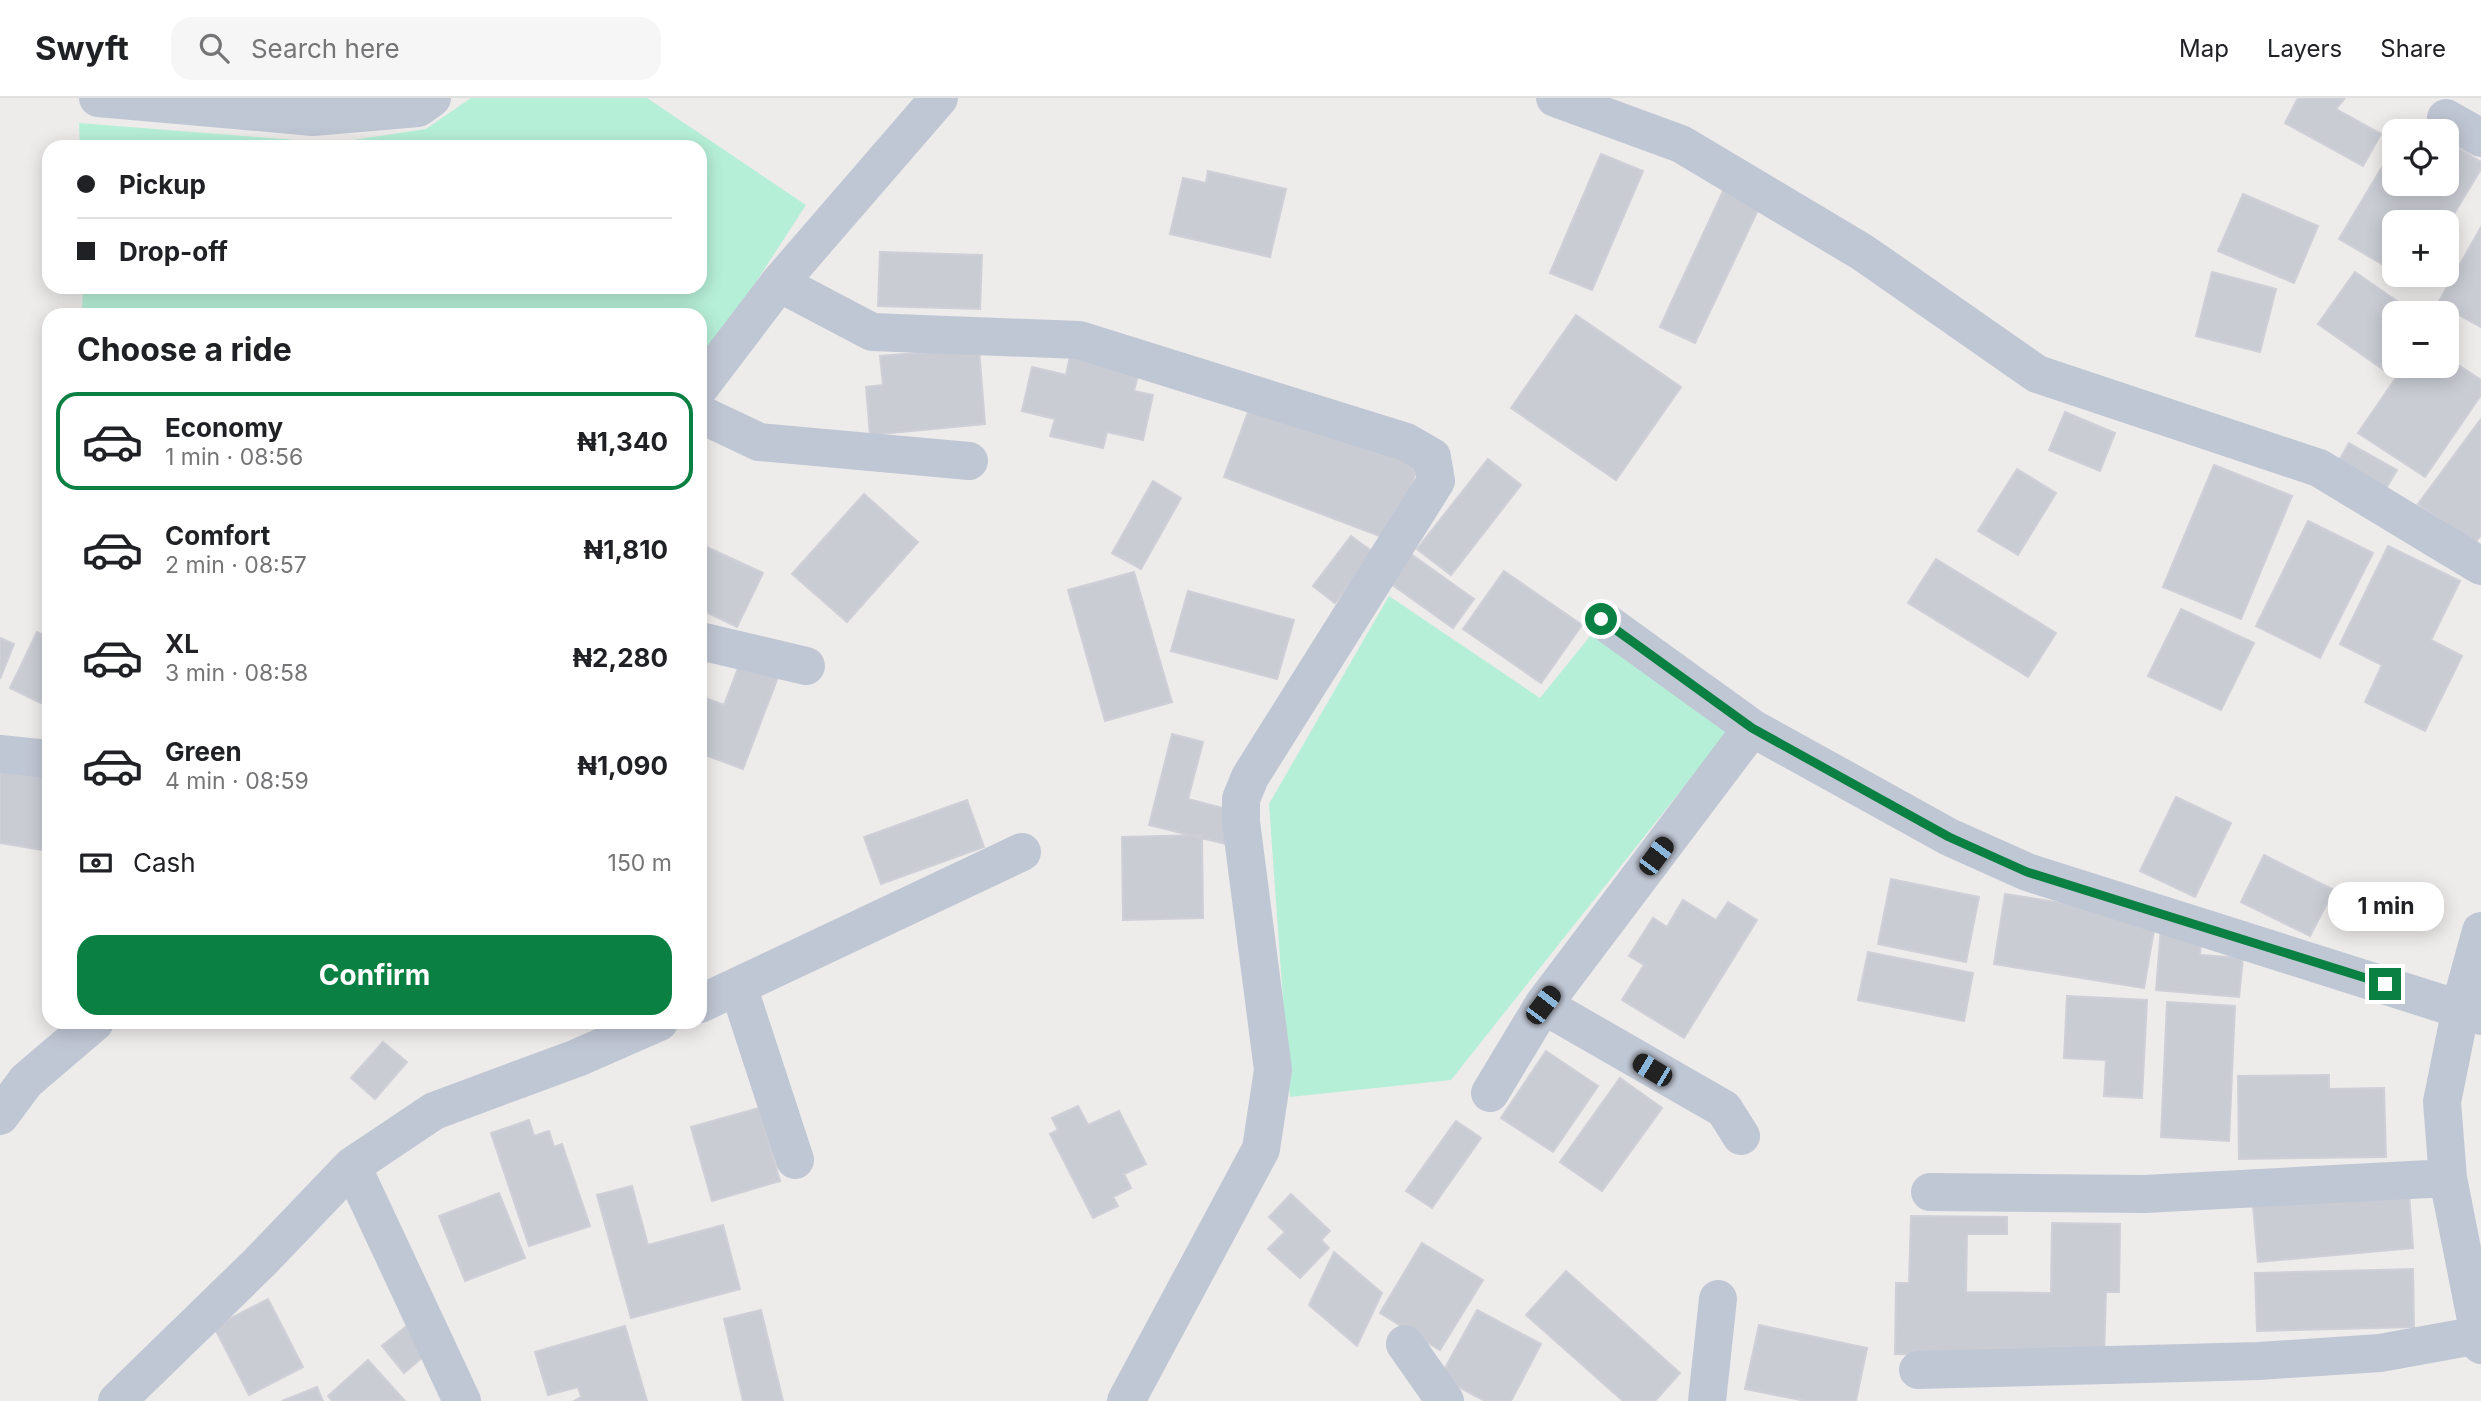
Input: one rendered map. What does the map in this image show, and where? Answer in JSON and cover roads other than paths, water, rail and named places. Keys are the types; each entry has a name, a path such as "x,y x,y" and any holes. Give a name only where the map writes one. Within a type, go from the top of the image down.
{"street":[{"path":"98,98 313,117 418,108 432,98"},
{"path":"707,378 779,283 939,98"},
{"path":"1555,98 1681,144 1861,252 2037,374 2319,468 2481,566"},
{"path":"2446,118 2481,138"},
{"path":"779,283 872,332 1079,340 1406,442 1432,457 1436,481 1251,777 1241,799 1241,822 1273,1070 1261,1149 1126,1401"},
{"path":"707,417 759,442 969,461"},
{"path":"1601,619 1752,728 1949,837 2027,872 2471,1012"},
{"path":"707,643 806,666"},
{"path":"1490,1094 1543,1005 1752,728"},
{"path":"0,754 42,759"},
{"path":"707,1001 1022,852"},
{"path":"1918,1370 2259,1361 2380,1353 2480,1340 2448,1178 2442,1102 2471,1012 2481,931"},
{"path":"738,986 795,1160"},
{"path":"1543,1005 1724,1110 1741,1136"},
{"path":"0,1116 26,1081 86,1029"},
{"path":"117,1401 260,1262 352,1166 434,1111 577,1058 643,1029"},
{"path":"352,1166 462,1401"},
{"path":"1930,1192 2145,1194 2448,1178"},
{"path":"1707,1401 1718,1299"},
{"path":"1405,1344 1445,1401"}]}
